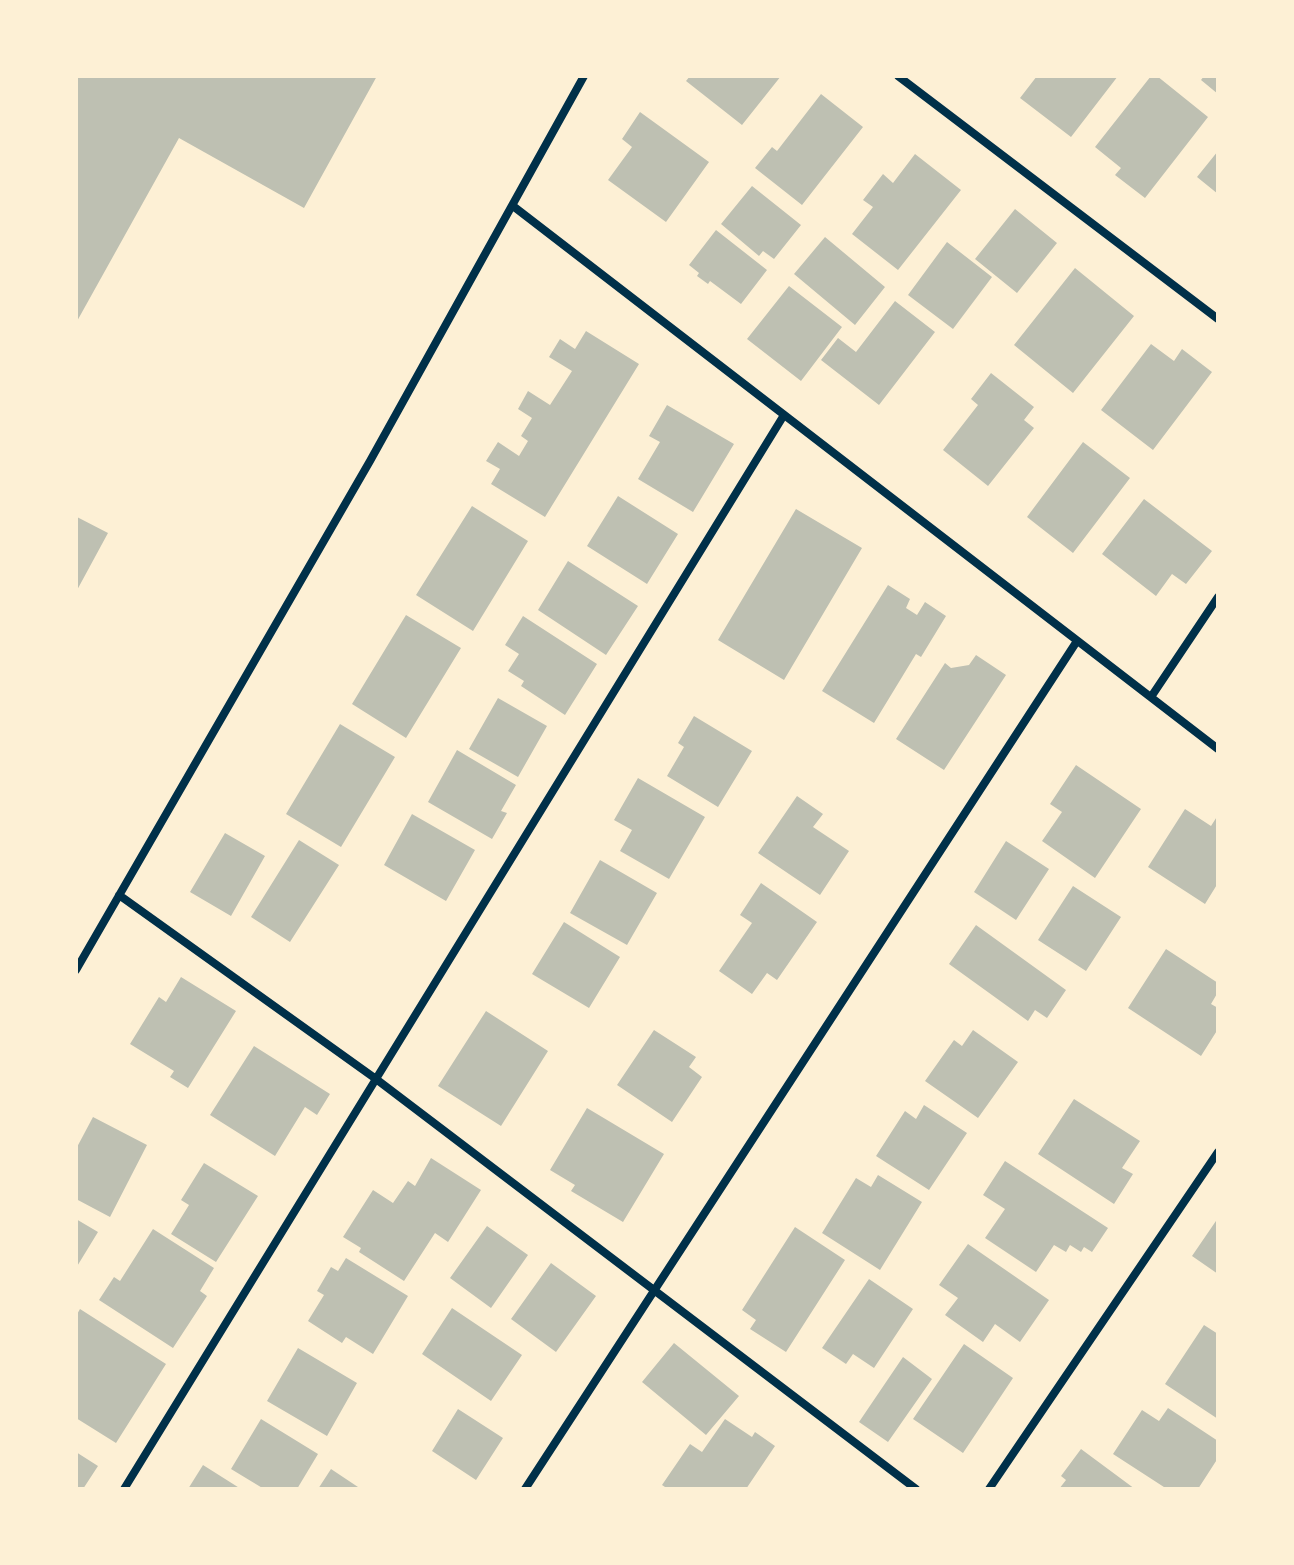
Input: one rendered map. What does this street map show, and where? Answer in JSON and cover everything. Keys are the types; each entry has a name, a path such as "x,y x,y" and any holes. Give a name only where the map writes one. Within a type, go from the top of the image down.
{"street":[{"path":"76,970 513,206 584,76"},
{"path":"898,76 1218,319"},
{"path":"513,206 1218,749"},
{"path":"124,1489 784,415"},
{"path":"1151,697 1218,597"},
{"path":"525,1489 1077,641"},
{"path":"119,895 376,1079 916,1489"},
{"path":"989,1489 1218,1152"}],"building":[{"path":"76,76 377,76 304,208 179,138 76,323"},
{"path":"690,76 781,76 742,125 686,81"},
{"path":"1037,76 1118,76 1071,137 1020,98"},
{"path":"1151,76 1157,76 1208,117 1145,198 1115,175 1121,168 1095,147"},
{"path":"1204,76 1218,76 1218,94 1201,80"},
{"path":"821,94 863,127 802,205 755,168 772,147 777,151"},
{"path":"640,112 709,162 666,222 608,180 632,147 622,139"},
{"path":"1218,151 1218,194 1197,177"},
{"path":"915,154 961,190 898,270 852,234 873,207 863,200 883,174 893,183"},
{"path":"752,186 801,225 774,259 763,251 759,256 721,224"},
{"path":"1015,209 1057,243 1017,293 975,259"},
{"path":"716,230 767,270 741,304 710,281 708,284 697,276 699,273 689,265"},
{"path":"825,237 885,287 855,325 794,274"},
{"path":"947,242 992,277 953,329 908,295"},
{"path":"1075,268 1134,316 1073,393 1014,345"},
{"path":"789,286 842,327 801,381 747,339"},
{"path":"895,301 935,332 879,405 821,360 838,338 856,352"},
{"path":"586,331 639,364 545,517 491,484 500,469 486,461 498,442 519,456 528,441 521,436 532,418 518,409 528,391 550,405 572,371 549,357 560,339 575,349"},
{"path":"1151,344 1174,361 1182,349 1212,372 1153,450 1101,410"},
{"path":"991,373 1034,407 1024,420 1034,428 988,486 943,450 978,405 971,399"},
{"path":"667,405 734,444 693,512 638,479 660,442 649,436"},
{"path":"1083,442 1130,478 1073,553 1027,517"},
{"path":"618,496 678,534 647,584 587,546"},
{"path":"1144,499 1212,551 1186,584 1172,574 1156,596 1102,554"},
{"path":"472,506 528,541 473,631 416,595"},
{"path":"796,509 862,548 784,680 718,640"},
{"path":"77,517 108,533 76,592 76,520"},
{"path":"568,561 638,606 606,655 538,610"},
{"path":"888,585 910,599 906,608 917,615 925,602 946,616 921,657 916,654 874,723 822,691"},
{"path":"406,615 461,648 406,738 352,704"},
{"path":"523,616 597,664 565,715 521,686 524,681 508,671 519,654 505,645"},
{"path":"976,655 1006,675 944,770 896,739 945,663 951,668 969,665"},
{"path":"498,698 547,726 518,777 469,749"},
{"path":"694,716 752,751 718,807 667,776 684,747 678,743"},
{"path":"340,724 395,757 341,847 286,814"},
{"path":"457,750 516,785 501,811 507,813 492,839 428,802"},
{"path":"1076,765 1141,809 1095,878 1042,841 1062,812 1050,804"},
{"path":"638,778 705,817 669,879 620,851 632,830 614,820"},
{"path":"797,796 823,814 813,827 849,851 820,895 758,853"},
{"path":"1185,809 1211,826 1218,815 1218,883 1205,904 1148,867"},
{"path":"412,814 475,850 446,901 384,865"},
{"path":"225,833 265,856 231,916 190,892"},
{"path":"299,840 339,865 290,942 251,917"},
{"path":"1006,841 1049,869 1016,920 974,892"},
{"path":"600,860 657,893 627,945 570,913"},
{"path":"761,883 817,922 777,980 767,973 752,994 719,971 752,923 740,915"},
{"path":"1073,886 1121,917 1086,971 1038,940"},
{"path":"564,922 620,957 589,1008 532,974"},
{"path":"976,925 1066,990 1047,1018 1035,1010 1028,1021 949,964"},
{"path":"1166,949 1218,983 1218,992 1211,1004 1218,1008 1218,1029 1201,1056 1128,1008"},
{"path":"181,977 236,1011 188,1088 170,1077 174,1071 130,1044 159,997 166,1002"},
{"path":"486,1011 548,1051 501,1126 438,1086"},
{"path":"654,1030 696,1057 689,1067 702,1077 672,1122 617,1085"},
{"path":"973,1030 1018,1062 978,1118 925,1081 954,1040 962,1046"},
{"path":"254,1046 330,1094 317,1115 305,1107 275,1156 210,1115"},
{"path":"1074,1099 1140,1141 1122,1168 1133,1174 1114,1204 1038,1154"},
{"path":"924,1105 967,1133 929,1190 876,1156 905,1111 916,1119"},
{"path":"587,1108 664,1154 623,1222 571,1191 575,1185 550,1170"},
{"path":"93,1117 147,1145 110,1217 76,1199 76,1149"},
{"path":"431,1158 481,1190 448,1242 435,1233 404,1281 359,1252 361,1248 343,1237 373,1190 393,1203 408,1181 415,1186"},
{"path":"1005,1161 1108,1228 1092,1252 1084,1247 1081,1252 1070,1245 1066,1252 1054,1245 1036,1272 985,1238 1005,1209 983,1195"},
{"path":"204,1163 258,1196 216,1262 171,1234 189,1205 181,1200"},
{"path":"878,1175 922,1202 880,1270 822,1233 856,1178 871,1187"},
{"path":"1218,1218 1218,1274 1192,1256"},
{"path":"76,1219 98,1232 76,1268"},
{"path":"487,1226 528,1255 491,1308 450,1278"},
{"path":"795,1227 845,1260 786,1352 750,1329 756,1320 742,1310"},
{"path":"153,1229 214,1268 200,1291 207,1296 173,1348 99,1300 114,1277 120,1281"},
{"path":"968,1244 1049,1300 1020,1342 995,1324 983,1342 945,1315 958,1298 939,1285"},
{"path":"346,1258 408,1296 373,1354 346,1337 342,1343 308,1321 324,1295 317,1291 331,1267 338,1271"},
{"path":"551,1263 596,1296 556,1352 511,1319"},
{"path":"869,1279 913,1309 874,1368 853,1354 846,1364 822,1348"},
{"path":"452,1308 522,1355 491,1401 422,1354"},
{"path":"80,1309 166,1364 116,1443 76,1418 76,1316"},
{"path":"1204,1325 1218,1334 1218,1419 1165,1384"},
{"path":"674,1343 739,1396 706,1435 642,1382"},
{"path":"964,1344 1013,1378 963,1453 913,1419"},
{"path":"298,1348 357,1383 327,1436 267,1401"},
{"path":"903,1357 932,1379 888,1442 859,1422"},
{"path":"1168,1408 1218,1441 1218,1458 1198,1489 1167,1489 1113,1454 1142,1410 1159,1421"},
{"path":"458,1409 503,1438 476,1480 432,1451"},
{"path":"261,1419 318,1454 297,1489 264,1489 231,1469"},
{"path":"725,1419 752,1437 755,1432 775,1446 746,1489 668,1489 662,1485 690,1444 702,1452"},
{"path":"1081,1449 1135,1489 1059,1489 1066,1480 1061,1476"},
{"path":"76,1452 98,1466 83,1489 76,1489"},
{"path":"203,1465 241,1489 188,1489"},
{"path":"331,1469 361,1489 318,1489"}]}
